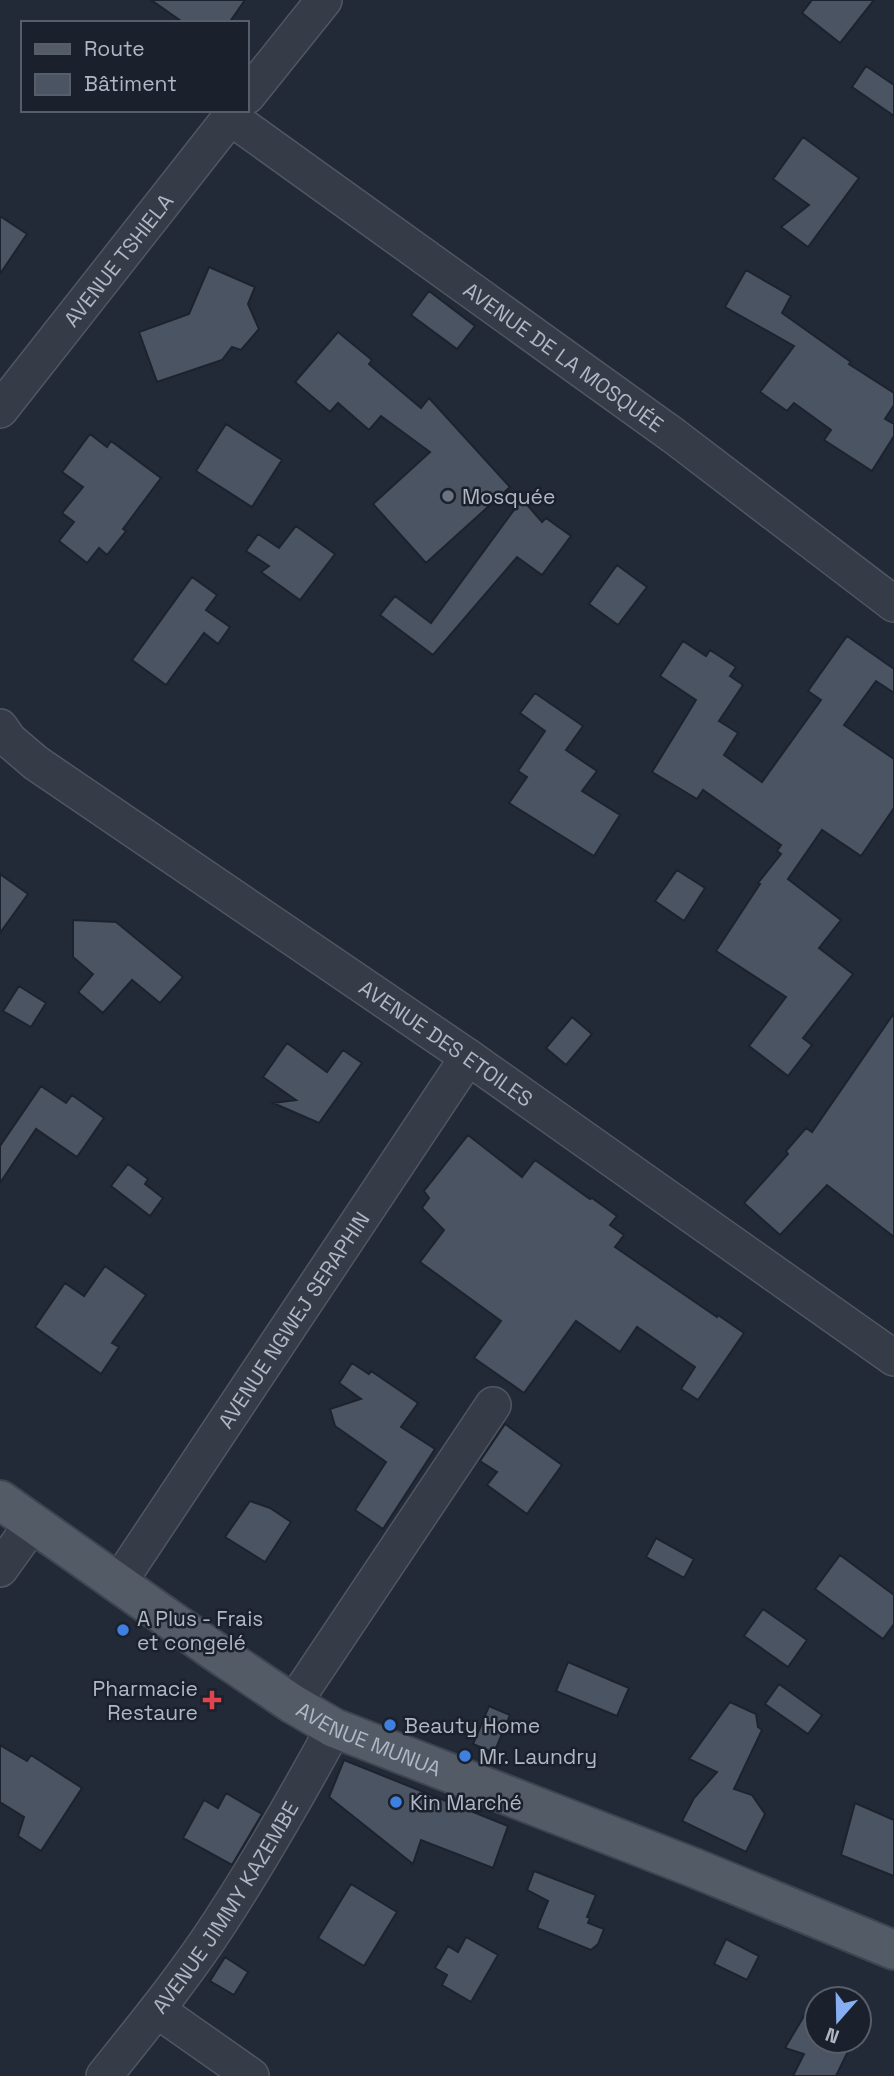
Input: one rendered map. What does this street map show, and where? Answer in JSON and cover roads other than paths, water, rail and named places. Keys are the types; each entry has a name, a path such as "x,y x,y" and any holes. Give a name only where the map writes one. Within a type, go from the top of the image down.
{"main road":[{"name":"AVENUE MUNUA","path":"0,1500 293,1704 334,1728 692,1867 894,1950"}],"street":[{"name":"AVENUE TSHIELA","path":"248,94 324,0"},
{"name":"AVENUE TSHIELA","path":"0,410 234,112"},
{"name":"AVENUE DE LA MOSQUÉE","path":"242,112 894,604"},
{"name":"AVENUE DES ETOILES","path":"0,727 9,740 36,763 467,1057 894,1358"},
{"name":"AVENUE NGWEJ SERAPHIN","path":"119,1582 467,1057"},
{"path":"293,1704 493,1405"},
{"path":"0,1569 33,1523"},
{"name":"AVENUE JIMMY KAZEMBE","path":"104,2076 219,1923 299,1792 334,1728"},
{"path":"156,2010 251,2076"}],"place":[{"name":"Mosquée","path":"448,496"},
{"name":"A Plus - Frais et congelé","path":"123,1630"},
{"name":"Pharmacie Restaure","path":"212,1700"},
{"name":"Beauty Home","path":"390,1725"},
{"name":"Mr. Laundry","path":"465,1756"},
{"name":"Kin Marché","path":"396,1802"}]}
